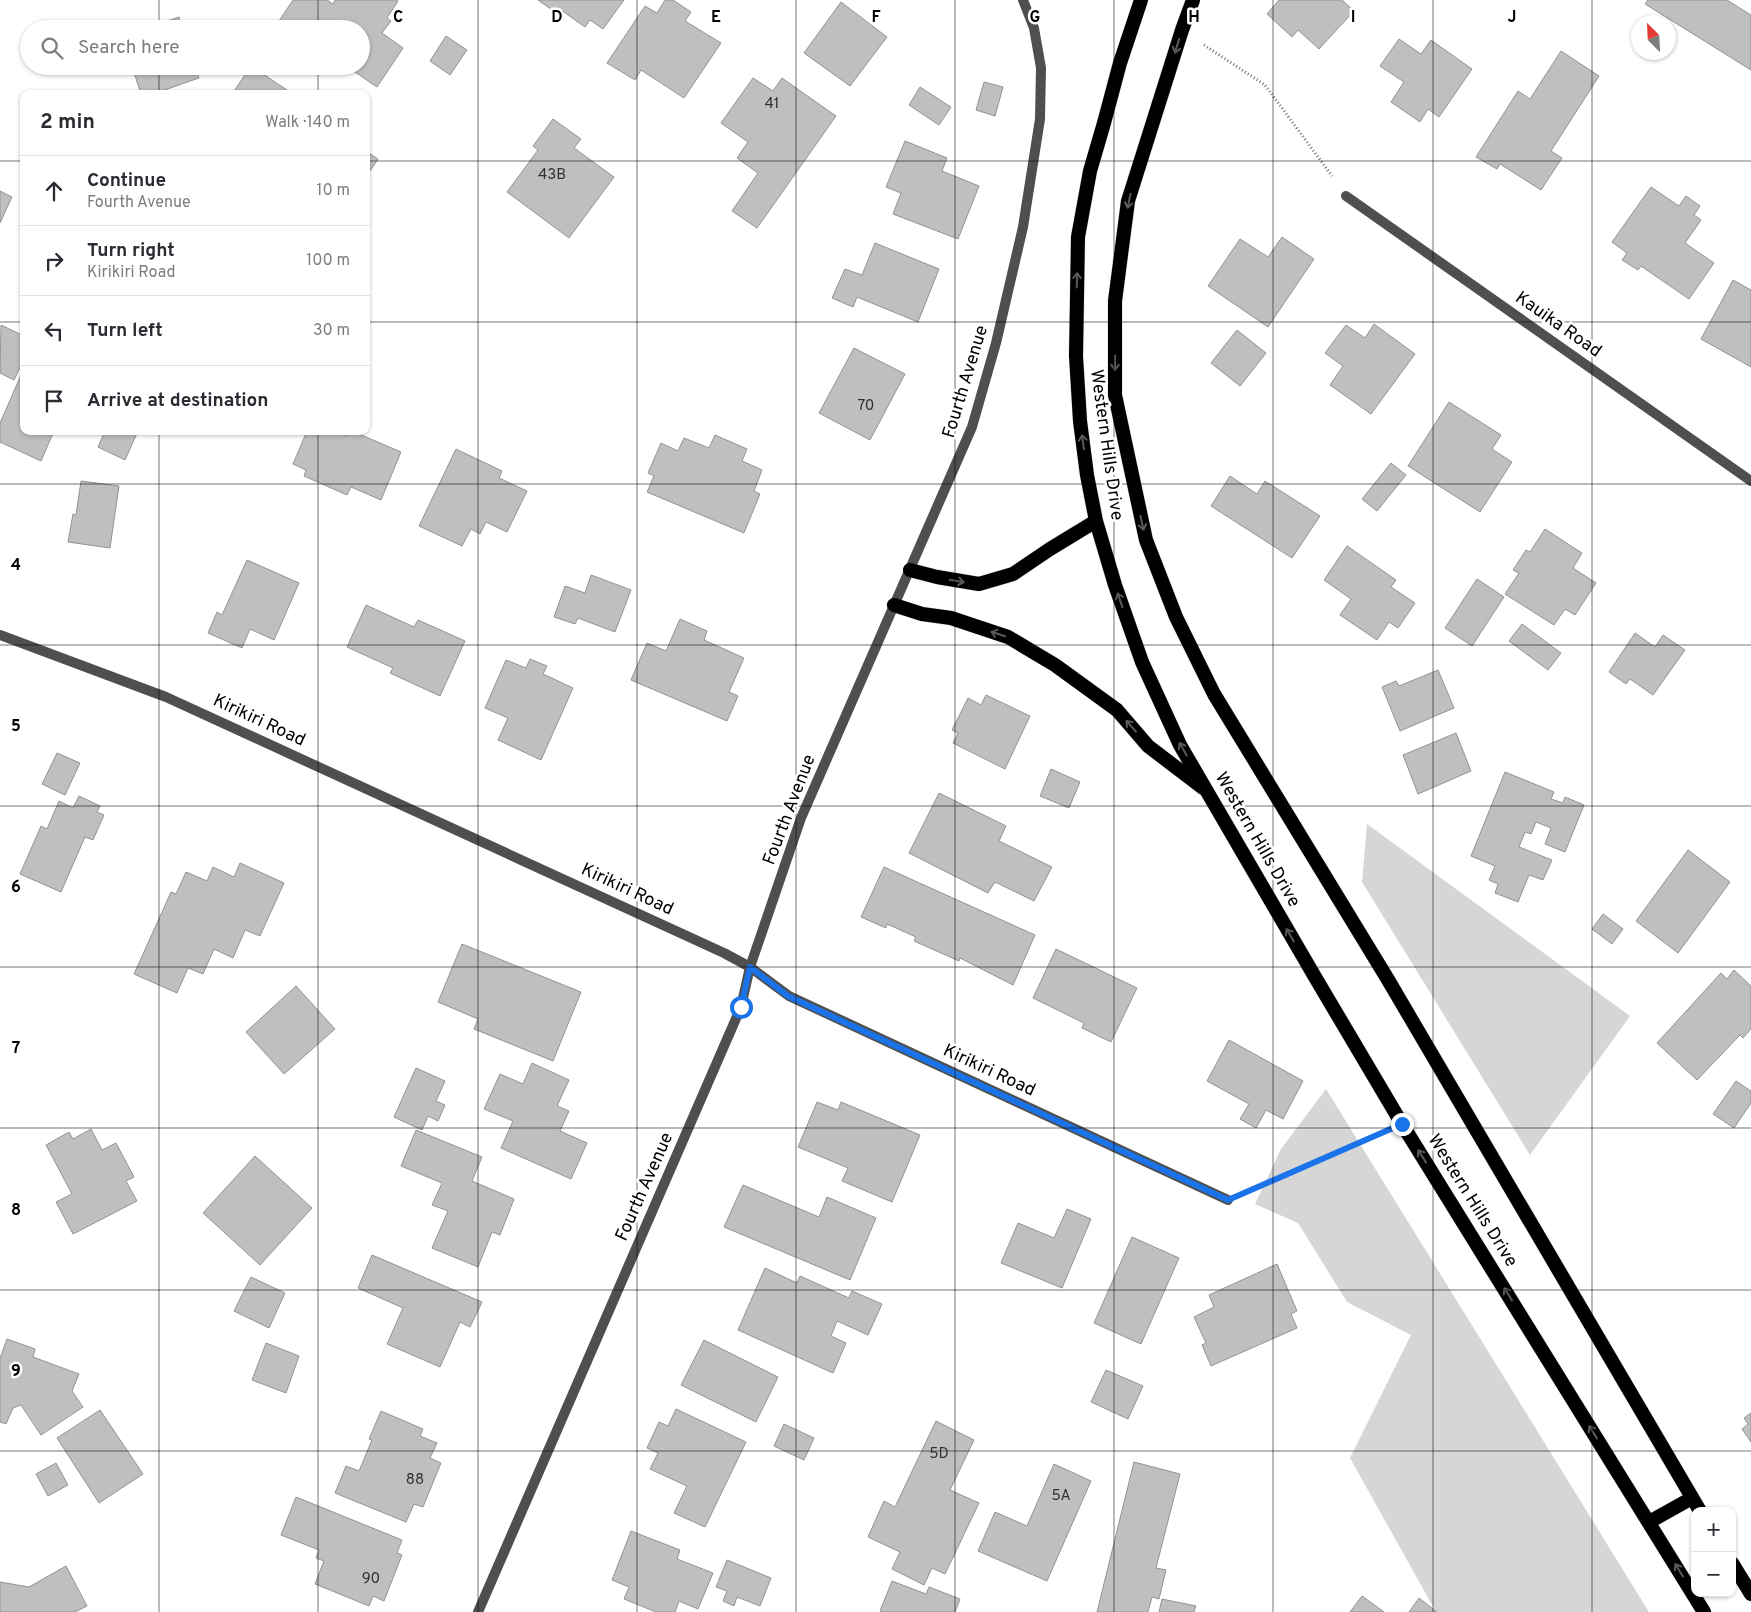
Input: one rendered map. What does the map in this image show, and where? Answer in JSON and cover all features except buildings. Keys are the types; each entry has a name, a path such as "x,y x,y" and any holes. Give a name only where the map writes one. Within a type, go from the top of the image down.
{"highway":[{"name":"Western Hills Drive","path":"1141,0 1120,63 1090,171 1078,237 1076,356 1082,430 1096,521 1115,585 1142,662 1180,745 1402,1124 1704,1612"},
{"name":"Western Hills Drive","path":"1193,0 1128,201 1116,301 1115,395 1146,540 1176,617 1214,694 1387,978 1698,1507"},
{"path":"910,570 937,578 979,584 1013,574 1096,521"},
{"path":"894,605 922,614 951,618 1008,637 1047,660 1117,710 1148,746 1207,792"},
{"path":"1650,1522 1692,1498"},
{"path":"1736,1570 1751,1594"}],"street":[{"name":"Fourth Avenue","path":"478,1612 741,1007 750,967 802,818 972,428 996,343 1023,227 1040,119 1041,68 1034,28 1023,0"},
{"name":"Kauika Road","path":"1346,196 1751,482"},
{"name":"Kirikiri Road","path":"0,635 166,697 724,953 750,967 788,996 1228,1200"}],"path":[{"path":"1182,30 1265,85 1346,196"},
{"path":"1228,1200 1402,1124"}],"shaded area":[{"path":"1367,824 1630,1016 1530,1155 1362,882"},
{"path":"1326,1089 1649,1612 1436,1612 1350,1458 1411,1335 1347,1302 1298,1223 1255,1204 1281,1149"}],"route":[{"path":"741,1007 750,967 788,996 1228,1200 1402,1124"}]}
